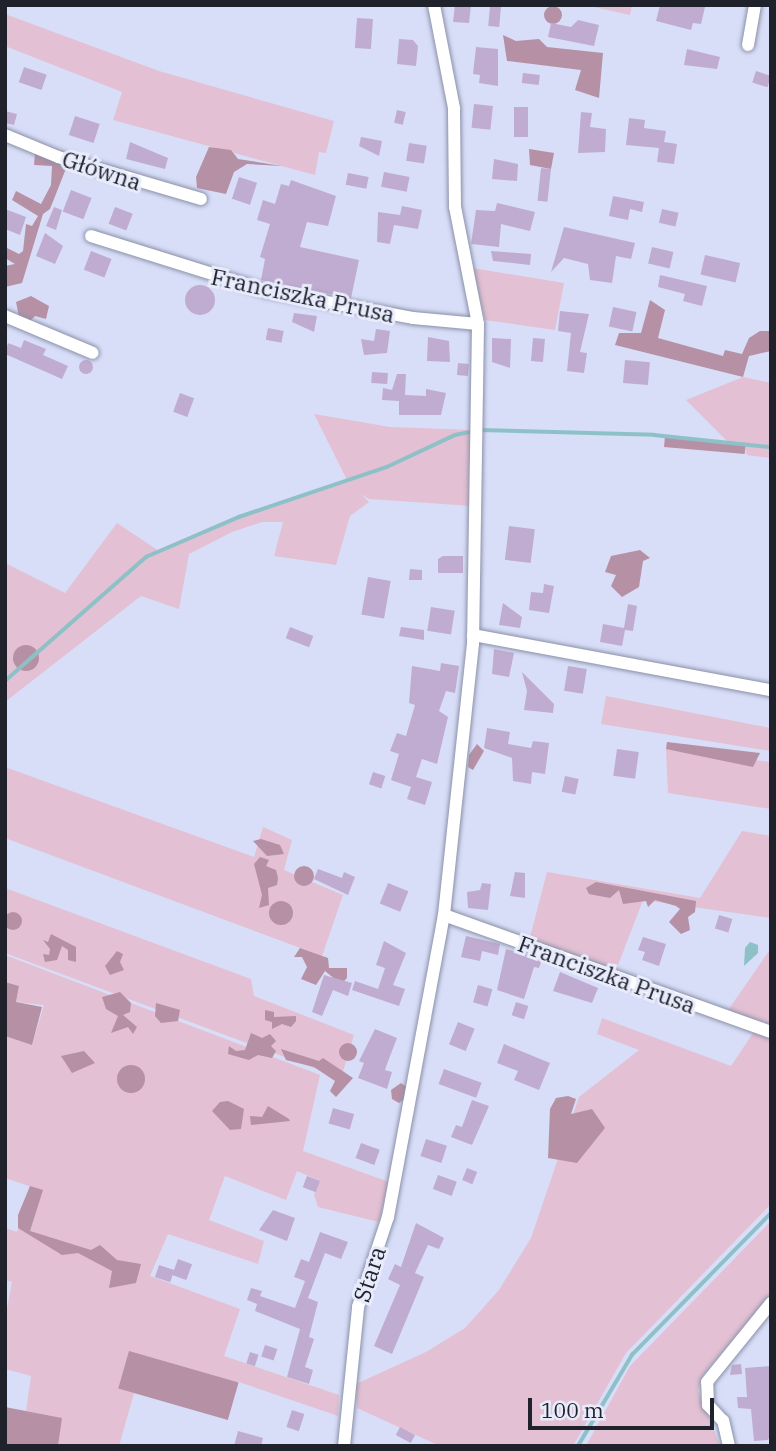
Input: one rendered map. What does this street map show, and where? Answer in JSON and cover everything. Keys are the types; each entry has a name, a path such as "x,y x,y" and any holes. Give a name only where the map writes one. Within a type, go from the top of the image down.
{"street":[{"path":"434,5 454,108 455,207 478,324 473,635 444,915"},
{"path":"748,45 755,5"},
{"name":"Główna","path":"5,135 58,157 201,199"},
{"name":"Franciszka Prusa","path":"91,236 267,292 413,318 478,324"},
{"path":"5,316 93,353"},
{"path":"473,635 771,690"},
{"name":"Franciszka Prusa","path":"444,915 771,1032"},
{"name":"Stara","path":"344,1446 358,1307 388,1217 444,915"},
{"path":"729,1446 723,1421 708,1405 707,1382 771,1303"}],"shaded area":[{"path":"585,5 632,5 630,15"},
{"path":"553,6 559,9 562,15 559,21 553,24 547,21 544,15 547,9"},
{"path":"5,14 159,71 334,121 326,153 319,152 315,175 113,120 122,92 5,46"},
{"path":"503,35 516,41 539,39 547,47 603,53 599,98 575,90 581,70 507,61"},
{"path":"209,147 231,150 238,159 282,166 247,164 234,172 226,194 197,188 196,177"},
{"path":"529,149 554,153 551,169 530,165"},
{"path":"35,153 67,166 50,209 43,214 22,283 5,287 5,266 15,264 5,258 5,247 19,254 23,251 26,224 32,226 38,216 12,200 16,191 41,204 51,185 52,166 34,165"},
{"path":"472,268 564,283 555,330 485,320"},
{"path":"31,296 49,306 46,319 35,316 30,321 19,317 16,302"},
{"path":"650,300 665,310 658,338 723,356 725,350 742,354 749,338 760,331 771,331 771,351 749,356 743,377 615,345 619,333 641,333"},
{"path":"743,377 771,383 771,458 747,455 744,443 728,442 686,400"},
{"path":"314,414 390,427 473,430 472,506 369,499 361,494 369,502 350,516 336,565 274,556 283,522 262,522 232,532 189,554 179,609 141,596 5,702 5,563 65,593 117,523 159,551 218,525 348,482"},
{"path":"665,436 746,443 745,454 664,447"},
{"path":"640,550 650,558 643,561 639,587 622,597 611,586 616,575 605,572 611,556"},
{"path":"26,645 35,649 39,658 35,667 26,671 17,667 13,658 17,649"},
{"path":"606,696 771,728 771,751 601,724"},
{"path":"667,742 760,753 753,767 666,749"},
{"path":"477,744 484,751 473,770 468,767 469,755"},
{"path":"666,749 771,762 771,809 668,793"},
{"path":"5,767 254,857 263,827 292,840 284,870 343,895 322,956 5,838"},
{"path":"742,831 771,836 771,918 643,900 615,973 529,941 547,872 700,898"},
{"path":"261,839 280,845 284,854 267,856 253,841"},
{"path":"260,857 269,860 266,866 276,870 278,878 277,885 268,888 269,905 259,908 262,895 254,864"},
{"path":"300,866 308,866 314,876 308,886 300,886 294,880 294,872"},
{"path":"596,882 696,901 695,912 688,917 690,930 681,934 669,922 680,909 676,906 655,900 648,907 646,901 623,904 619,890 610,898 589,894 586,888"},
{"path":"5,888 251,979 254,996 354,1035 341,1078 5,953"},
{"path":"281,901 290,904 293,913 290,922 281,925 272,922 269,913 272,904"},
{"path":"9,912 17,912 22,921 20,928 9,930 4,925 4,917"},
{"path":"51,934 76,947 76,962 68,960 68,950 62,946 57,960 45,962 43,954 49,955 50,949 43,940 48,942"},
{"path":"750,942 758,945 758,953 744,966 745,948"},
{"path":"300,948 328,958 329,968 347,968 347,978 341,984 325,971 316,985 301,979 307,967 302,957 294,957"},
{"path":"771,948 771,1024 728,1011 731,1006"},
{"path":"117,951 123,954 120,962 124,970 110,975 105,966"},
{"path":"5,955 320,1075 303,1151 389,1182 379,1222 318,1207 314,1195 320,1181 297,1171 286,1200 225,1176 209,1220 264,1241 258,1264 168,1234 150,1276 240,1309 224,1356 339,1395 338,1416 239,1382 121,1389 134,1393 119,1446 58,1446 61,1418 26,1411 31,1376 5,1369 5,1319 12,1282 5,1280 5,1228 17,1232 32,1187 5,1178 5,1036 32,1045 44,1005 16,1002 19,986 5,982"},
{"path":"5,982 19,986 16,1002 42,1007 32,1045 5,1036"},
{"path":"120,992 131,1003 130,1012 123,1015 137,1027 133,1034 128,1027 111,1033 118,1016 106,1009 102,997"},
{"path":"156,1003 180,1010 178,1021 161,1023 155,1016"},
{"path":"265,1010 274,1012 274,1017 296,1016 296,1021 291,1027 282,1024 272,1029 272,1022 265,1020"},
{"path":"602,1018 731,1066 755,1030 771,1034 771,1204 626,1353 573,1446 440,1446 357,1408 356,1384 426,1352 465,1328 499,1290 531,1238 579,1097 639,1050 597,1034"},
{"path":"251,1033 262,1038 270,1034 276,1041 271,1046 276,1051 272,1058 258,1055 249,1060 228,1054 229,1046 236,1051 245,1050"},
{"path":"348,1043 354,1046 357,1052 354,1058 348,1061 342,1058 339,1052 342,1046"},
{"path":"281,1049 319,1061 323,1058 353,1078 336,1097 330,1091 335,1081 314,1067 286,1060"},
{"path":"84,1051 95,1063 72,1073 61,1056"},
{"path":"131,1065 141,1069 145,1079 141,1089 131,1093 121,1089 117,1079 121,1069"},
{"path":"401,1083 407,1087 406,1098 399,1103 392,1099 391,1090"},
{"path":"568,1096 576,1099 571,1114 592,1109 605,1128 577,1163 548,1158 550,1109 556,1098"},
{"path":"228,1101 244,1109 241,1129 230,1130 212,1111 220,1102"},
{"path":"268,1106 290,1121 251,1125 250,1116 262,1117"},
{"path":"30,1186 43,1190 30,1231 91,1250 100,1245 117,1260 141,1264 136,1283 109,1288 112,1271 78,1253 62,1255 18,1228 18,1215"},
{"path":"771,1221 771,1294 703,1375 698,1391 720,1446 586,1446 630,1366"},
{"path":"129,1351 239,1382 228,1420 118,1388"},
{"path":"5,1407 62,1418 58,1446 5,1446"}],"building":[{"path":"455,5 471,5 469,23 453,22"},
{"path":"660,5 705,7 701,24 693,23 691,30 656,21"},
{"path":"490,6 501,7 499,27 488,26"},
{"path":"357,18 373,19 371,49 355,48"},
{"path":"578,20 599,25 594,46 548,37 551,23 571,27"},
{"path":"399,39 413,40 418,46 416,66 397,64"},
{"path":"476,47 498,49 498,86 479,83 480,75 473,74"},
{"path":"687,49 720,57 717,69 684,65"},
{"path":"24,67 47,75 41,90 19,82"},
{"path":"756,71 771,76 768,87 752,82"},
{"path":"523,73 540,75 539,85 522,83"},
{"path":"474,104 493,106 490,130 471,128"},
{"path":"514,107 528,107 528,137 514,137"},
{"path":"397,110 406,112 403,125 394,123"},
{"path":"5,111 17,114 14,125 5,123"},
{"path":"581,112 592,113 590,127 606,129 605,152 578,153"},
{"path":"75,116 100,124 94,143 69,135"},
{"path":"629,118 645,120 644,128 666,131 664,142 677,144 674,164 657,162 659,148 626,145"},
{"path":"361,137 382,141 379,156 359,146"},
{"path":"130,142 168,158 165,169 126,159"},
{"path":"409,143 427,146 424,164 406,161"},
{"path":"494,159 518,164 517,181 492,179"},
{"path":"541,168 551,169 547,202 538,201"},
{"path":"384,172 410,177 407,192 381,187"},
{"path":"348,173 369,177 366,189 346,185"},
{"path":"239,177 257,183 250,205 232,199"},
{"path":"291,180 336,196 328,226 307,222 300,247 359,260 351,298 261,280 265,259 260,257 270,224 257,220 263,200 275,204 281,184 289,186"},
{"path":"71,190 92,198 83,219 63,211"},
{"path":"613,196 644,202 642,212 630,209 628,220 609,216"},
{"path":"497,203 535,212 530,231 501,224 499,247 471,244 476,210 495,211"},
{"path":"402,206 422,210 418,229 394,225 390,244 377,242 378,212 400,215"},
{"path":"54,207 62,210 56,230 46,226"},
{"path":"115,207 133,214 126,231 109,224"},
{"path":"5,209 26,217 20,235 5,229"},
{"path":"662,209 679,213 675,226 659,223"},
{"path":"564,227 635,243 631,259 616,256 612,283 590,280 588,264 564,258 551,272"},
{"path":"45,233 63,246 55,264 36,256"},
{"path":"652,247 673,252 670,269 648,264"},
{"path":"91,251 112,259 104,278 84,270"},
{"path":"491,251 531,254 530,265 493,261"},
{"path":"705,255 740,263 736,283 701,274"},
{"path":"660,275 707,286 702,306 683,301 685,294 658,287"},
{"path":"200,285 210,290 215,300 210,310 200,315 190,310 185,300 190,290"},
{"path":"613,307 636,312 632,332 609,327"},
{"path":"560,311 589,314 580,352 587,353 584,373 567,371 571,333 558,331"},
{"path":"294,313 317,316 314,332 292,322"},
{"path":"268,328 284,331 281,343 266,340"},
{"path":"376,329 390,331 387,353 364,355 361,339 374,341"},
{"path":"428,337 449,341 450,362 427,361"},
{"path":"492,338 511,339 510,368 492,362"},
{"path":"533,338 545,339 543,362 531,361"},
{"path":"24,340 46,349 43,355 68,366 62,379 5,354 8,343 21,348"},
{"path":"83,360 89,360 93,367 89,374 83,374 79,370 79,364"},
{"path":"625,360 650,362 648,385 623,383"},
{"path":"458,363 469,364 468,376 457,375"},
{"path":"372,372 388,373 387,384 371,383"},
{"path":"397,374 406,374 405,395 426,396 426,389 446,393 441,415 399,415 399,401 382,400 383,388 392,390"},
{"path":"180,393 194,398 187,417 173,412"},
{"path":"509,526 535,529 531,563 505,560"},
{"path":"443,556 463,556 463,573 438,573 438,559"},
{"path":"410,569 422,570 422,580 409,580"},
{"path":"368,577 391,581 384,618 361,614"},
{"path":"544,584 554,586 549,613 529,610 531,592 543,593"},
{"path":"503,603 522,617 520,628 499,625"},
{"path":"628,604 637,606 633,631 625,630 622,646 600,642 603,624 624,628"},
{"path":"431,607 455,611 451,634 427,631"},
{"path":"290,627 313,636 309,647 286,638"},
{"path":"401,627 424,630 424,640 399,636"},
{"path":"494,649 514,653 509,677 492,674"},
{"path":"441,663 459,666 455,693 446,691 439,711 448,717 437,764 422,759 416,777 432,782 425,805 407,799 411,787 391,780 399,754 390,751 397,733 406,736 415,705 409,703 412,666 440,671"},
{"path":"568,666 587,669 583,694 564,691"},
{"path":"522,672 554,704 553,713 524,710 527,691"},
{"path":"487,728 510,732 508,744 531,748 533,741 549,743 545,774 532,772 531,784 513,781 512,758 484,748"},
{"path":"617,749 639,752 635,779 613,776"},
{"path":"373,772 385,776 381,788 369,784"},
{"path":"565,776 579,779 575,795 562,792"},
{"path":"318,869 342,878 344,872 355,877 348,895 314,879"},
{"path":"515,872 525,873 525,898 510,896"},
{"path":"388,883 408,891 400,912 380,903"},
{"path":"482,883 491,884 488,910 468,908 467,892 480,890"},
{"path":"719,915 732,919 728,932 715,928"},
{"path":"466,936 500,944 498,955 482,951 480,961 461,957"},
{"path":"643,937 666,944 659,966 642,960 645,952 638,950"},
{"path":"384,941 406,953 393,985 405,989 399,1006 352,990 355,981 378,989 385,968 376,965"},
{"path":"506,949 542,959 539,968 534,967 524,999 497,990"},
{"path":"560,972 598,988 592,1003 553,991"},
{"path":"324,975 352,983 348,996 333,990 322,1016 312,1012"},
{"path":"478,985 492,989 487,1006 473,1002"},
{"path":"516,1002 528,1006 524,1019 512,1015"},
{"path":"458,1022 475,1029 466,1051 449,1044"},
{"path":"375,1029 397,1038 385,1070 392,1072 387,1089 358,1078 364,1063 359,1061"},
{"path":"504,1044 550,1063 539,1090 514,1080 518,1071 497,1063"},
{"path":"444,1069 482,1083 476,1098 439,1084"},
{"path":"472,1100 489,1106 472,1145 451,1137 456,1125 462,1127"},
{"path":"333,1108 354,1114 350,1129 329,1123"},
{"path":"426,1139 447,1146 441,1163 420,1156"},
{"path":"361,1143 380,1150 374,1165 356,1158"},
{"path":"467,1168 477,1172 472,1184 462,1180"},
{"path":"438,1175 457,1182 452,1196 433,1189"},
{"path":"307,1176 320,1181 316,1192 303,1187"},
{"path":"273,1210 295,1218 287,1241 259,1230"},
{"path":"416,1223 444,1238 439,1249 428,1245 415,1273 424,1277 392,1354 374,1346 400,1285 388,1279 395,1264 401,1267"},
{"path":"320,1232 348,1242 341,1259 325,1253 308,1298 318,1302 309,1337 314,1339 305,1367 313,1370 309,1384 287,1377 300,1329 255,1311 257,1304 247,1300 251,1288 262,1291 260,1296 295,1308 305,1281 294,1277 301,1259 309,1262"},
{"path":"178,1259 192,1264 186,1280 172,1275"},
{"path":"159,1265 174,1270 170,1282 155,1277"},
{"path":"265,1345 277,1349 274,1360 261,1356"},
{"path":"250,1352 259,1355 255,1366 246,1363"},
{"path":"741,1364 742,1374 730,1375 732,1365"},
{"path":"770,1366 770,1436 768,1440 754,1441 751,1409 738,1408 737,1397 747,1397 745,1368"},
{"path":"292,1410 304,1414 299,1431 286,1427"},
{"path":"400,1427 415,1435 411,1443 396,1435"},
{"path":"238,1431 263,1438 261,1446 234,1446"}],"waterway":[{"path":"5,681 146,557 239,517 387,467 455,435 480,430 654,435 771,447"},
{"path":"578,1446 632,1355 771,1213"}]}
